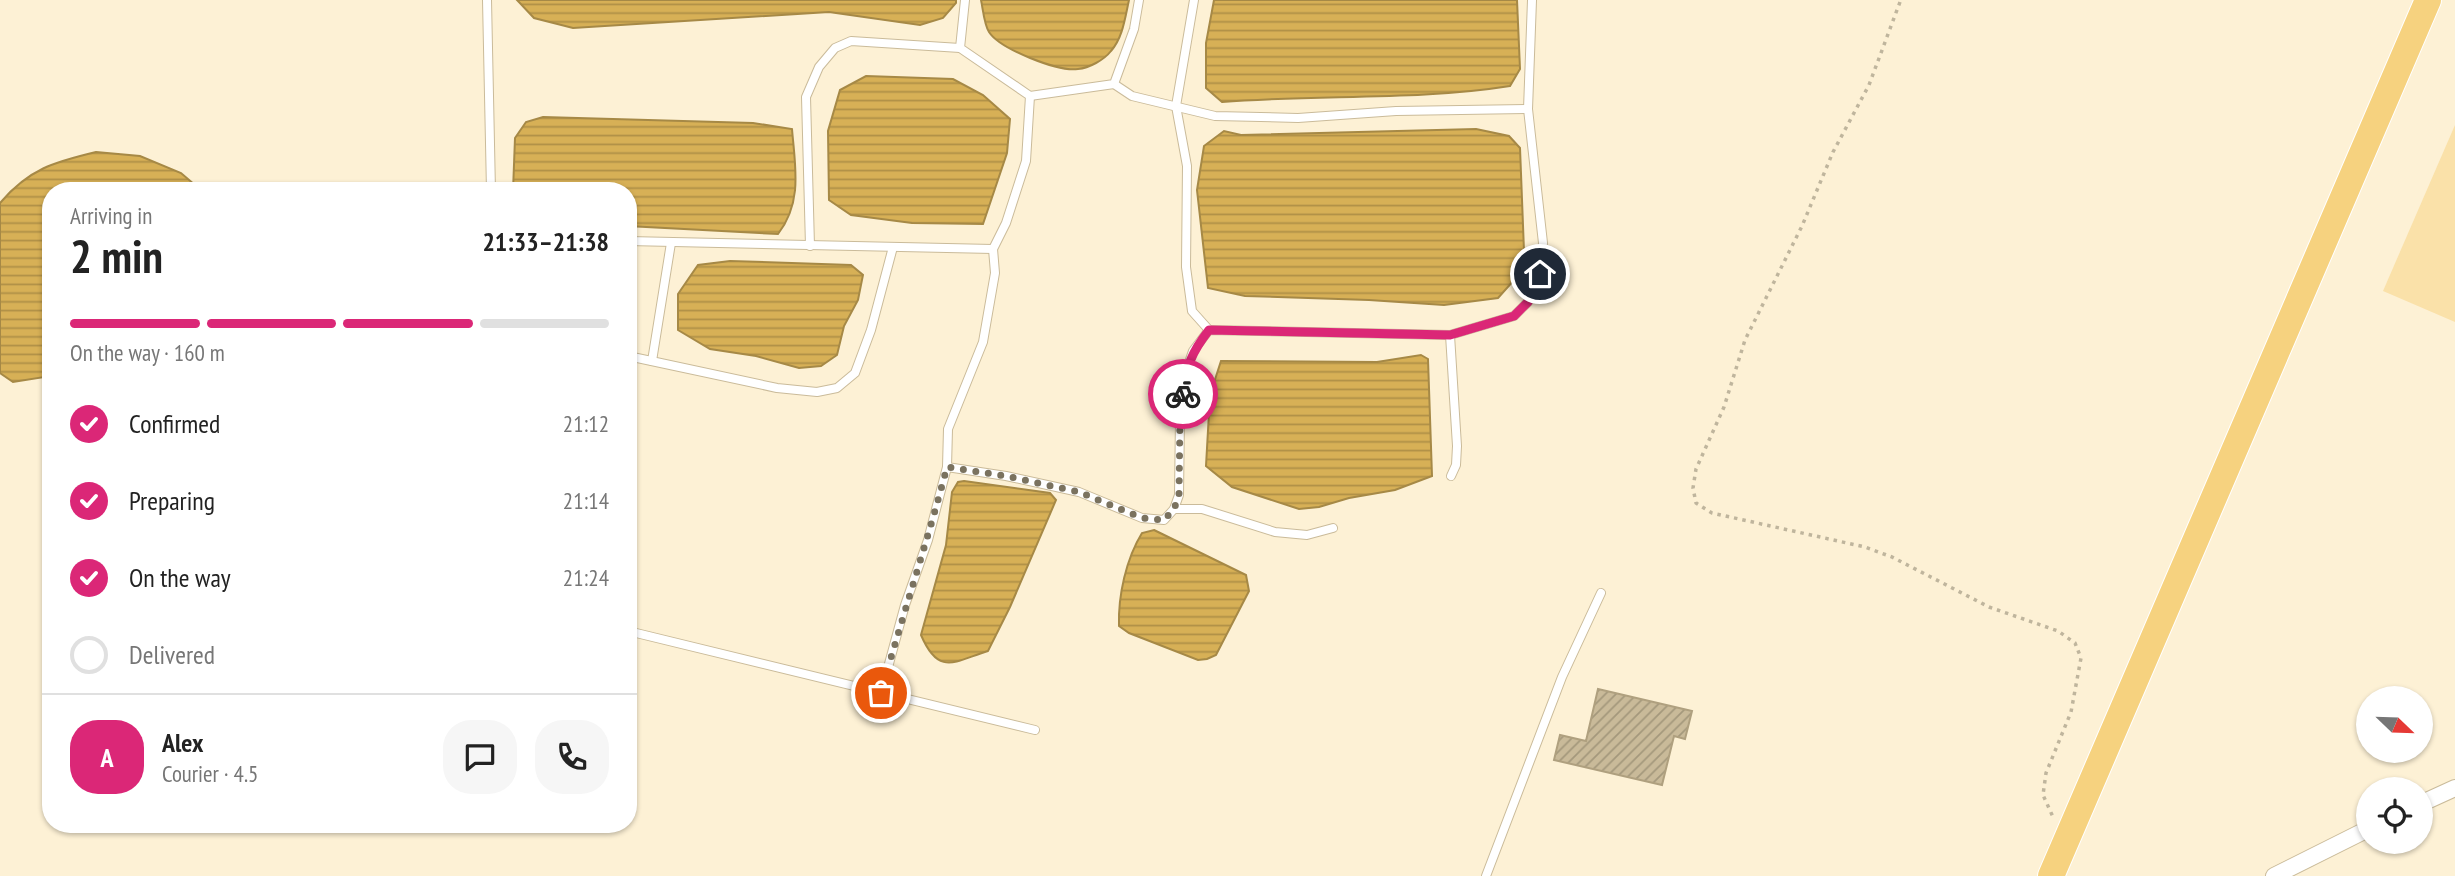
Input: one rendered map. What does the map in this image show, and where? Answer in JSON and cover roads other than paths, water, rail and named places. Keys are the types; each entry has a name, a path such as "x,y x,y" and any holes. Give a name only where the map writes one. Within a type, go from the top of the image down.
{"highway":[{"path":"2051,876 2428,0"}],"street":[{"path":"2433,798 2455,788"},
{"path":"2274,876 2356,836"}],"lane":[{"path":"487,0 491,182"},
{"path":"960,48 965,0"},
{"path":"1114,84 1134,29 1139,0"},
{"path":"1194,0 1176,106 1187,166 1186,267 1192,311 1209,330 1450,335 1514,316 1528,302 1540,274 1543,243 1528,109 1532,0"},
{"path":"810,246 806,97 819,67 835,48 851,41 960,48 1030,96 1114,84 1132,96 1215,116 1298,118 1396,111 1528,109"},
{"path":"881,693 905,605 928,540 947,467 948,429 983,342 995,273 993,249 1006,223 1026,161 1030,96"},
{"path":"637,241 993,249"},
{"path":"652,361 671,243"},
{"path":"637,358 777,388 817,392 837,388 855,373 871,330 893,247"},
{"path":"947,467 1006,476 1079,492 1142,518 1164,520 1174,509 1179,495 1180,418 1185,374 1193,351 1209,330"},
{"path":"1450,335 1457,446 1456,465 1451,476"},
{"path":"1174,509 1202,509 1275,532 1307,535 1333,527"},
{"path":"1486,876 1557,689 1601,593"},
{"path":"637,633 1035,730"}]}
